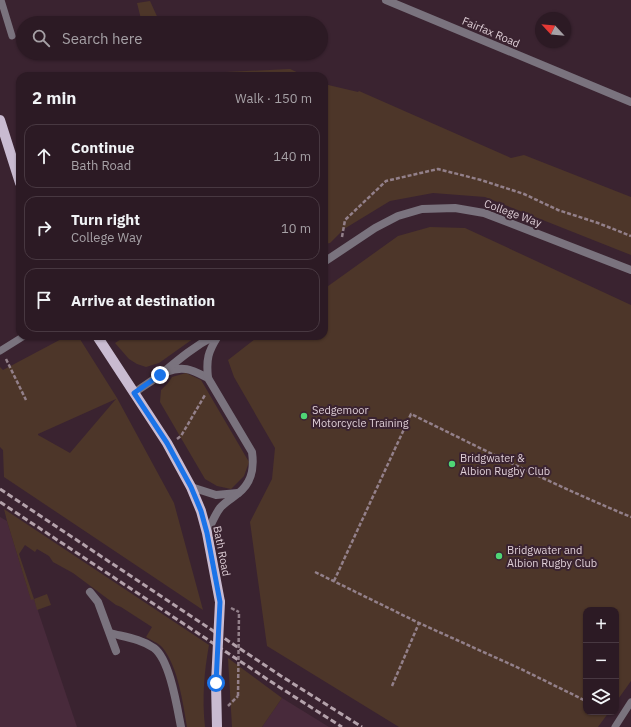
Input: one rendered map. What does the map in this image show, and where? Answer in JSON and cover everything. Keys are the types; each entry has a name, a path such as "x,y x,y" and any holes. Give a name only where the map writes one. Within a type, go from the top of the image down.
{"main road":[{"path":"0,120 16,170"},
{"name":"Bath Road","path":"100,340 167,443 191,487 201,511 207,533 220,602 216,683 217,727"}],"street":[{"name":"Fairfax Road","path":"386,0 631,102"},
{"name":"College Way","path":"328,259 375,228 398,216 422,209 455,208 484,213 631,270"},
{"path":"134,393 160,375 182,356 206,340"},
{"path":"207,533 220,508 228,500 243,490 250,479 254,465 252,452 210,381 207,365 208,355 216,340"},
{"path":"160,375 176,368 185,368 210,381"},
{"path":"191,487 216,495 238,493"},
{"path":"90,592 98,602 116,652"},
{"path":"110,633 137,640 155,649 160,654 173,689 181,727"}],"lane":[{"path":"1,0 12,36"},
{"path":"1,350 17,340"},
{"path":"615,727 631,702"}],"path":[{"path":"1,350 26,400"},
{"path":"167,443 181,436 207,391 210,381"},
{"path":"334,581 411,414 528,472 631,518"},
{"path":"315,572 419,623 521,669 583,700"},
{"path":"238,696 239,612"},
{"path":"392,686 419,623"}],"shaded area":[{"path":"150,1 157,16 140,16 137,3"},
{"path":"290,69 296,72 227,72"},
{"path":"328,85 359,91 511,158 524,155 631,197 631,255 485,197 433,193 390,201 344,229 328,243"},
{"name":"Bridgwater & Albion Rugby Club","path":"430,227 465,228 631,305 631,681 619,698 619,607 583,607 583,715 607,715 598,727 399,727 267,646 250,522 272,479 275,448 234,377 228,360 254,340 328,340 328,286 398,236"},
{"path":"59,340 81,340 117,398 174,503 203,610 4,477 3,450 0,447 0,367 3,370","holes":["116,399 70,453 38,434"]},
{"path":"120,340 191,340 159,363 146,367 129,359 115,343"},
{"path":"186,373 201,380 249,462 244,476 231,489 217,486 205,479 160,402 161,390 172,377"},
{"path":"4,509 209,645 204,686 205,727 187,727 179,685 168,655 162,647 146,637 152,627 116,605 73,573 53,562 49,556 37,549 35,552 25,545 19,554 34,599 31,600"},
{"path":"0,517 7,521 31,599 34,599 77,727 0,727"},
{"path":"47,594 51,605 37,610 34,599"},
{"path":"228,658 282,698 262,727 232,727"},
{"path":"282,698 329,727 262,727"}],"railway":[{"path":"0,489 281,676 362,727"},
{"path":"0,502 342,727"}],"place":[{"name":"Sedgemoor Motorcycle Training","path":"304,416"},
{"name":"Bridgwater & Albion Rugby Club","path":"452,464"},
{"name":"Bridgwater and Albion Rugby Club","path":"499,556"}],"route":[{"path":"160,375 134,393 167,443 191,487 201,511 207,533 220,602 216,683"}]}
